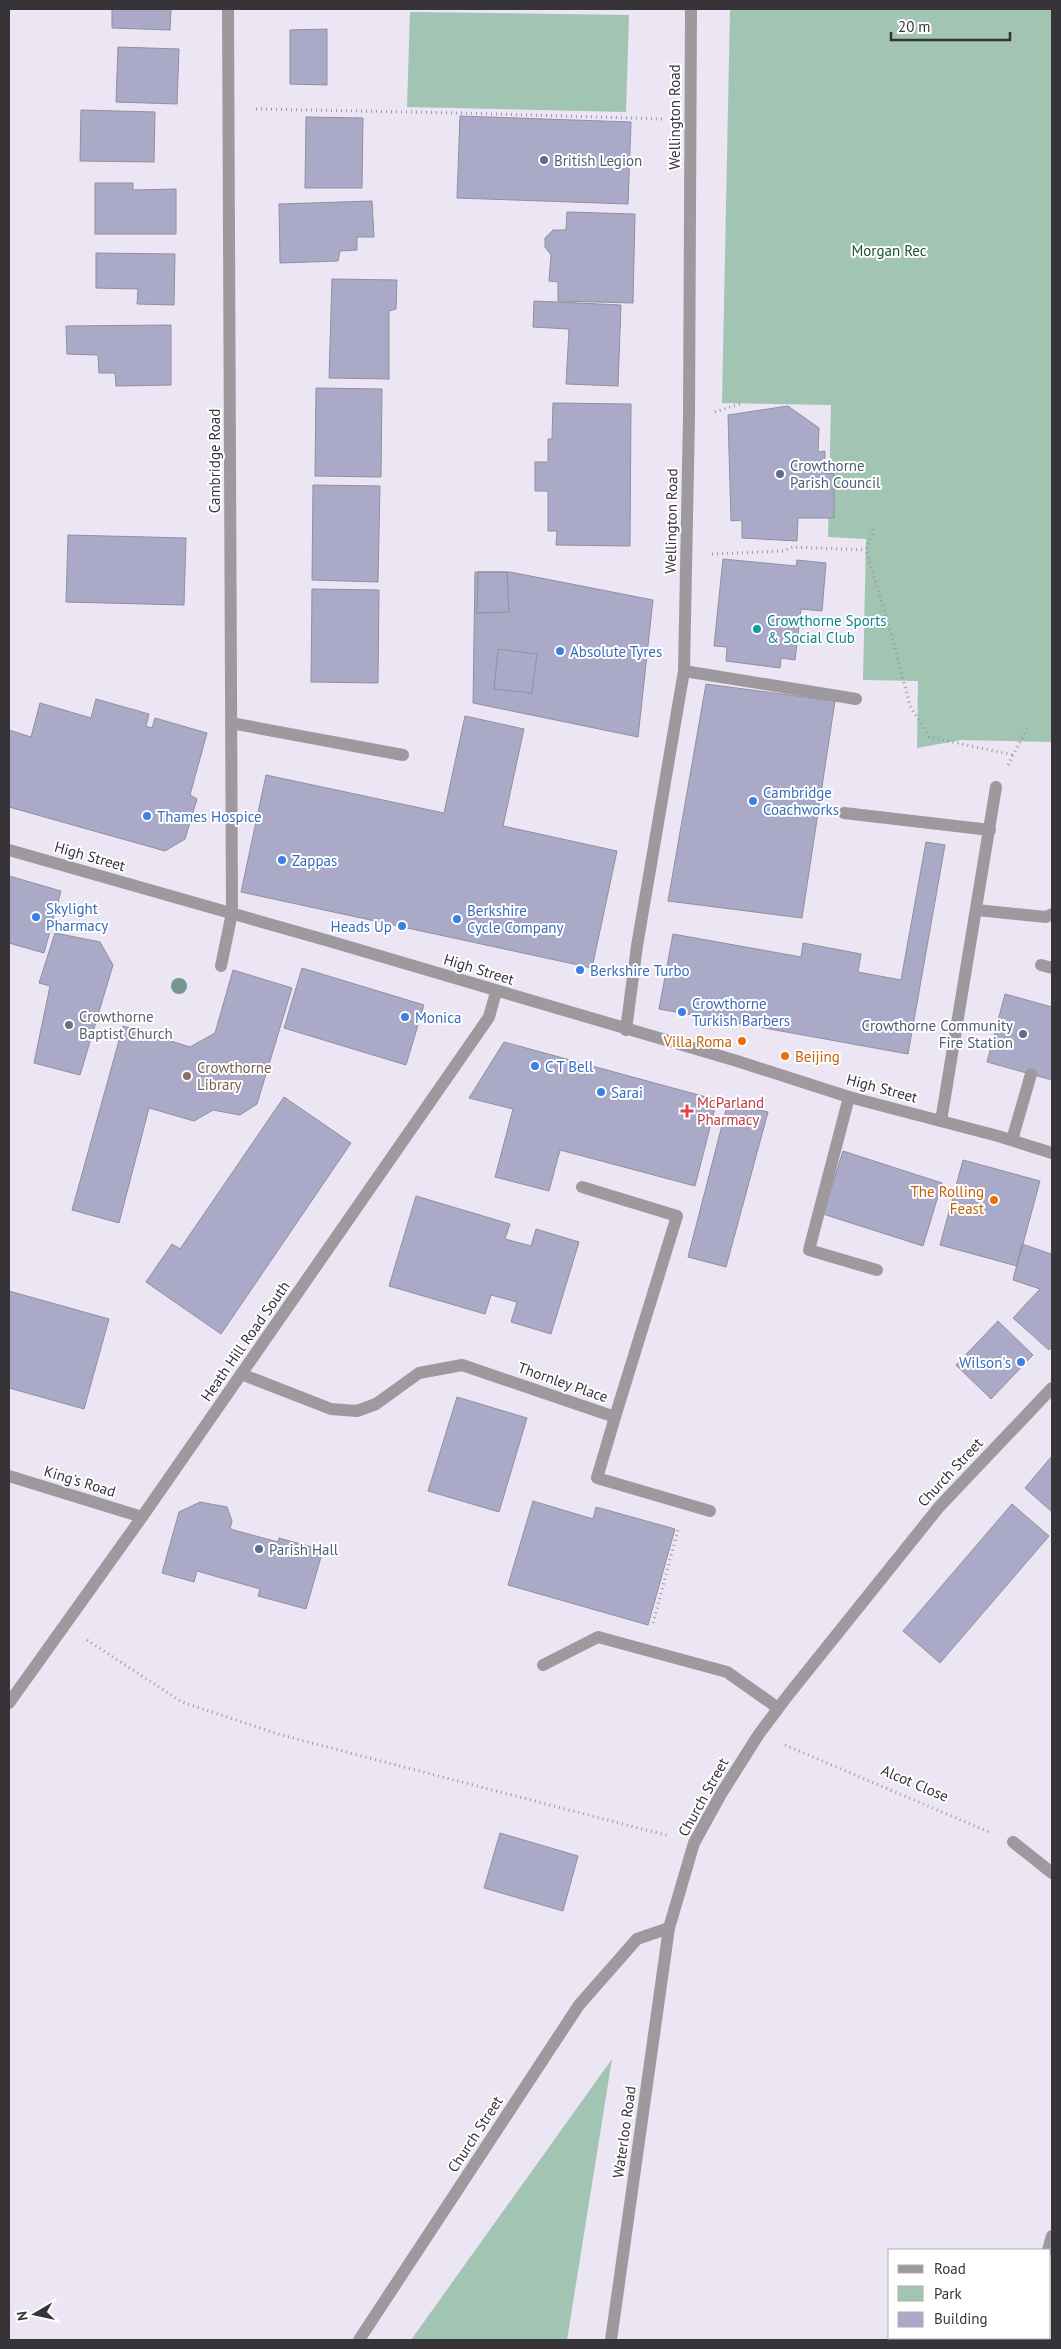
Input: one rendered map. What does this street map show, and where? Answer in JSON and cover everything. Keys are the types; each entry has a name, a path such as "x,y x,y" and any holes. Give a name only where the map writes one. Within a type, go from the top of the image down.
{"street":[{"name":"Cambridge Road","path":"221,966 232,913 228,9"},
{"name":"Wellington Road","path":"626,1030 637,946 684,670 687,555 691,9"},
{"path":"684,670 856,699"},
{"path":"231,723 402,755"},
{"path":"940,1121 977,910 996,787"},
{"path":"844,813 990,830"},
{"name":"High Street","path":"9,850 232,913 496,992 737,1061 849,1097 1012,1140 1052,1154"},
{"path":"977,910 1046,917 1052,914"},
{"name":"Heath Hill Road South","path":"9,1703 142,1517 489,1018 496,992"},
{"path":"1012,1140 1031,1074"},
{"path":"849,1097 810,1250 877,1270"},
{"name":"Thornley Place","path":"241,1374 331,1409 357,1411 376,1404 419,1373 462,1365 615,1417 677,1216 582,1187"},
{"name":"Church Street","path":"359,2340 579,2006 637,1939 669,1928 694,1843 721,1794 759,1734 939,1507 1052,1388"},
{"path":"615,1417 597,1478 710,1511"},
{"name":"King's Road","path":"9,1476 142,1517"},
{"path":"543,1665 598,1637 727,1672 778,1708"},
{"path":"1013,1842 1052,1873"},
{"name":"Waterloo Road","path":"612,2340 669,1928"},
{"path":"1048,2249 1052,2236"}],"path":[{"path":"228,109 460,112 691,120"},
{"path":"708,414 743,403"},
{"path":"874,529 866,550 910,706 929,737 1013,755"},
{"path":"687,555 783,551 793,548 866,550"},
{"path":"996,787 1029,725"},
{"path":"646,1650 685,1503"},
{"path":"65,1626 182,1702 281,1735 694,1843"},
{"name":"Alcot Close","path":"759,1734 1013,1842"}],"green space":[{"name":"Morgan Rec","path":"730,9 1052,9 1052,742 961,740 917,748 918,681 863,680 866,539 828,537 831,405 722,403"},
{"path":"410,12 629,15 626,112 407,107"},
{"path":"612,2059 567,2340 411,2340"}],"building":[{"path":"112,9 171,9 170,30 112,28"},
{"path":"327,29 327,85 290,84 290,30"},
{"path":"118,47 179,49 177,104 116,102"},
{"path":"81,110 155,112 154,162 80,161"},
{"name":"British Legion","path":"460,116 631,122 628,204 457,198"},
{"path":"306,117 363,118 362,188 305,188"},
{"path":"95,183 133,183 133,190 176,189 176,234 95,234"},
{"path":"372,201 374,237 357,237 357,250 340,251 338,261 280,263 279,204"},
{"path":"567,212 635,214 633,303 558,301 558,282 549,281 551,255 545,247 545,238 553,230 566,230"},
{"path":"96,253 175,254 174,305 137,304 138,289 96,288"},
{"path":"332,279 397,280 396,309 389,311 389,379 329,378"},
{"path":"534,301 621,305 618,386 566,384 569,329 533,327"},
{"path":"171,325 171,385 116,386 115,373 99,373 98,355 67,354 66,326"},
{"path":"316,388 382,389 381,477 315,476"},
{"path":"553,403 631,404 630,546 556,545 557,531 548,531 548,491 535,491 535,462 548,462 548,439 552,439"},
{"name":"Crowthorne Parish Council","path":"788,406 819,428 818,452 825,451 825,473 834,474 834,518 798,518 797,541 742,538 742,520 731,521 728,415"},
{"path":"313,485 380,486 378,582 312,580"},
{"path":"68,535 186,538 184,605 66,602"},
{"name":"Crowthorne Sports & Social Club","path":"723,559 796,566 797,560 826,563 822,611 801,609 795,660 781,658 780,668 726,661 727,647 714,646"},
{"name":"Absolute Tyres","path":"475,572 510,572 653,600 638,737 473,703"},
{"path":"478,572 507,572 509,612 477,613"},
{"path":"312,589 379,590 378,683 311,682"},
{"path":"498,649 537,654 532,693 494,689"},
{"name":"Cambridge Coachworks","path":"706,684 835,701 802,918 668,901"},
{"path":"96,699 149,714 146,726 152,728 155,718 207,733 190,795 197,799 185,839 165,851 9,807 9,730 31,737 40,703 91,718"},
{"path":"465,716 524,729 503,826 617,851 592,968 241,892 266,775 444,813"},
{"path":"926,842 945,845 908,1054 659,1009 673,934 801,957 803,943 861,954 858,972 901,980"},
{"path":"9,876 61,891 44,953 9,943"},
{"name":"Crowthorne Baptist Church","path":"55,933 100,942 113,965 80,1075 34,1063 50,986 39,983"},
{"path":"302,968 424,1005 406,1065 284,1028"},
{"name":"Crowthorne Library","path":"233,970 292,988 257,1104 240,1115 213,1110 194,1121 149,1108 119,1223 72,1210 123,1026 190,1047 215,1033"},
{"name":"Crowthorne Community Fire Station","path":"1005,994 1052,1007 1052,1080 987,1062"},
{"path":"504,1042 717,1100 695,1186 560,1150 549,1191 495,1177 513,1109 469,1098"},
{"path":"284,1097 351,1143 221,1334 146,1282 172,1244 180,1249"},
{"path":"728,1102 768,1112 726,1267 688,1257"},
{"path":"843,1151 942,1183 923,1246 823,1214"},
{"path":"963,1160 1040,1181 1017,1266 940,1245"},
{"path":"416,1196 510,1224 505,1239 531,1246 536,1229 579,1242 551,1334 511,1322 517,1302 491,1295 485,1314 389,1286"},
{"path":"1022,1244 1051,1254 1052,1252 1052,1347 1049,1350 1013,1318 1040,1289 1013,1280"},
{"path":"9,1291 109,1319 84,1409 9,1388"},
{"path":"998,1321 1033,1355 991,1399 956,1365"},
{"path":"457,1397 527,1418 499,1512 428,1491"},
{"path":"1052,1456 1052,1512 1025,1488"},
{"path":"533,1501 593,1519 596,1507 675,1529 648,1625 508,1585"},
{"path":"200,1502 227,1507 232,1521 230,1529 278,1542 279,1538 323,1550 306,1609 258,1596 260,1589 197,1571 194,1582 162,1573 179,1512"},
{"path":"1012,1504 1049,1536 940,1663 903,1631"},
{"path":"500,1833 578,1856 563,1911 484,1888"}],"place":[{"name":"British Legion","path":"544,160"},
{"name":"Crowthorne Parish Council","path":"780,474"},
{"name":"Crowthorne Sports & Social Club","path":"757,629"},
{"name":"Absolute Tyres","path":"560,651"},
{"name":"Cambridge Coachworks","path":"753,801"},
{"name":"Thames Hospice","path":"147,816"},
{"name":"Zappas","path":"282,860"},
{"name":"Skylight Pharmacy","path":"36,917"},
{"name":"Berkshire Cycle Company","path":"457,919"},
{"name":"Heads Up","path":"402,926"},
{"name":"Berkshire Turbo","path":"580,970"},
{"name":"Crowthorne Turkish Barbers","path":"682,1012"},
{"name":"Monica","path":"405,1017"},
{"name":"Crowthorne Baptist Church","path":"69,1025"},
{"name":"Crowthorne Community Fire Station","path":"1023,1034"},
{"name":"Villa Roma","path":"742,1041"},
{"name":"Beijing","path":"785,1056"},
{"name":"C T Bell","path":"535,1066"},
{"name":"Crowthorne Library","path":"187,1076"},
{"name":"Sarai","path":"601,1092"},
{"name":"McParland Pharmacy","path":"687,1111"},
{"name":"The Rolling Feast","path":"994,1200"},
{"name":"Wilson's","path":"1021,1362"},
{"name":"Parish Hall","path":"259,1549"}]}
